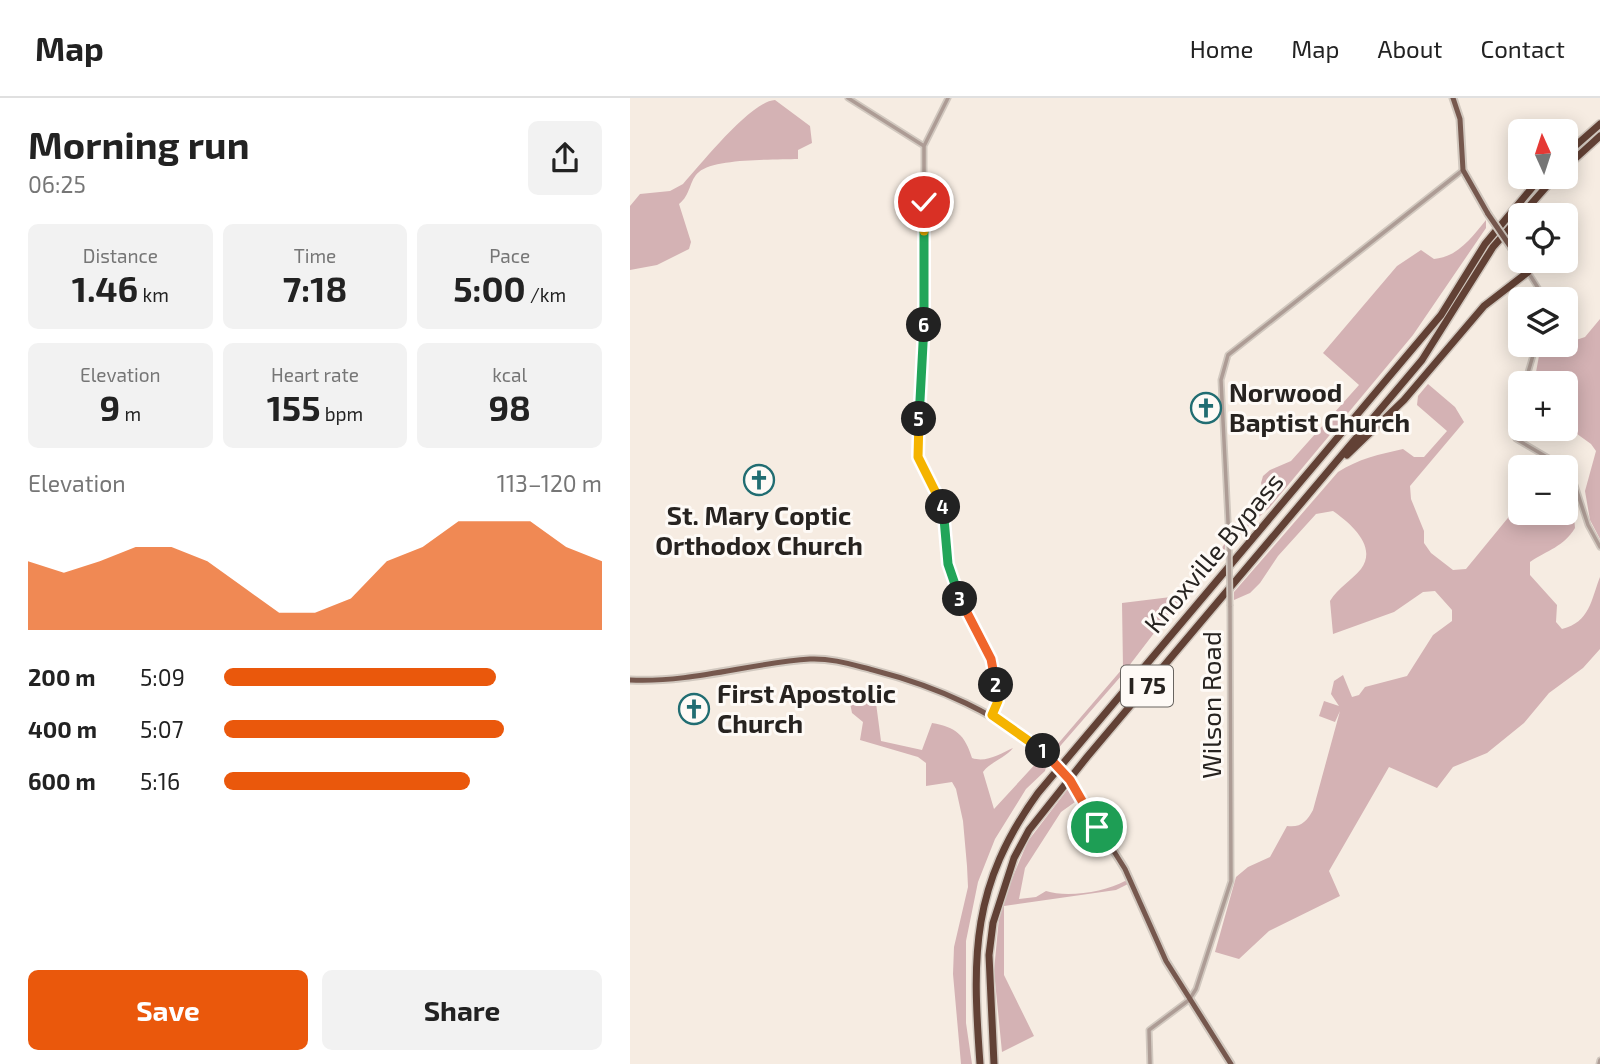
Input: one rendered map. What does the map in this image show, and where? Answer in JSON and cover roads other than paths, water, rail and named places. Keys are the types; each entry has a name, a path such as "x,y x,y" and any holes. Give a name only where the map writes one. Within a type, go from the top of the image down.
{"highway":[{"path":"1578,143 1600,124"},
{"path":"1578,156 1600,138"},
{"name":"Knoxville Bypass","path":"980,1064 975,956 979,921 999,855 1016,824 1038,793 1441,315 1485,244 1531,189"},
{"name":"Knoxville Bypass","path":"994,1064 989,955 993,923 1014,858 1029,830 1422,360 1493,247 1544,189"},
{"path":"1332,466 1404,400 1484,306 1527,273"}],"main road":[{"path":"1453,98 1460,120 1463,170 1508,243"},
{"path":"630,680 688,678 797,660 826,659 919,683 992,715 1049,757 1076,791 1125,869 1166,961 1231,1064"}],"street":[{"path":"848,98 924,146"},
{"path":"948,98 924,146 924,358 918,457 943,509 948,564 956,590 966,615 991,659 998,701 992,715"},
{"name":"Wilson Road","path":"1189,1000 1203,969 1231,881 1229,541 1221,380 1228,355 1463,170"},
{"path":"1519,441 1543,455"},
{"path":"1578,494 1588,525 1600,547"},
{"path":"1150,1064 1149,1030 1189,1000"}],"place":[{"name":"Norwood Baptist Church","path":"1206,408"},
{"name":"St. Mary Coptic Orthodox Church","path":"759,480"},
{"name":"First Apostolic Church","path":"694,709"}]}
